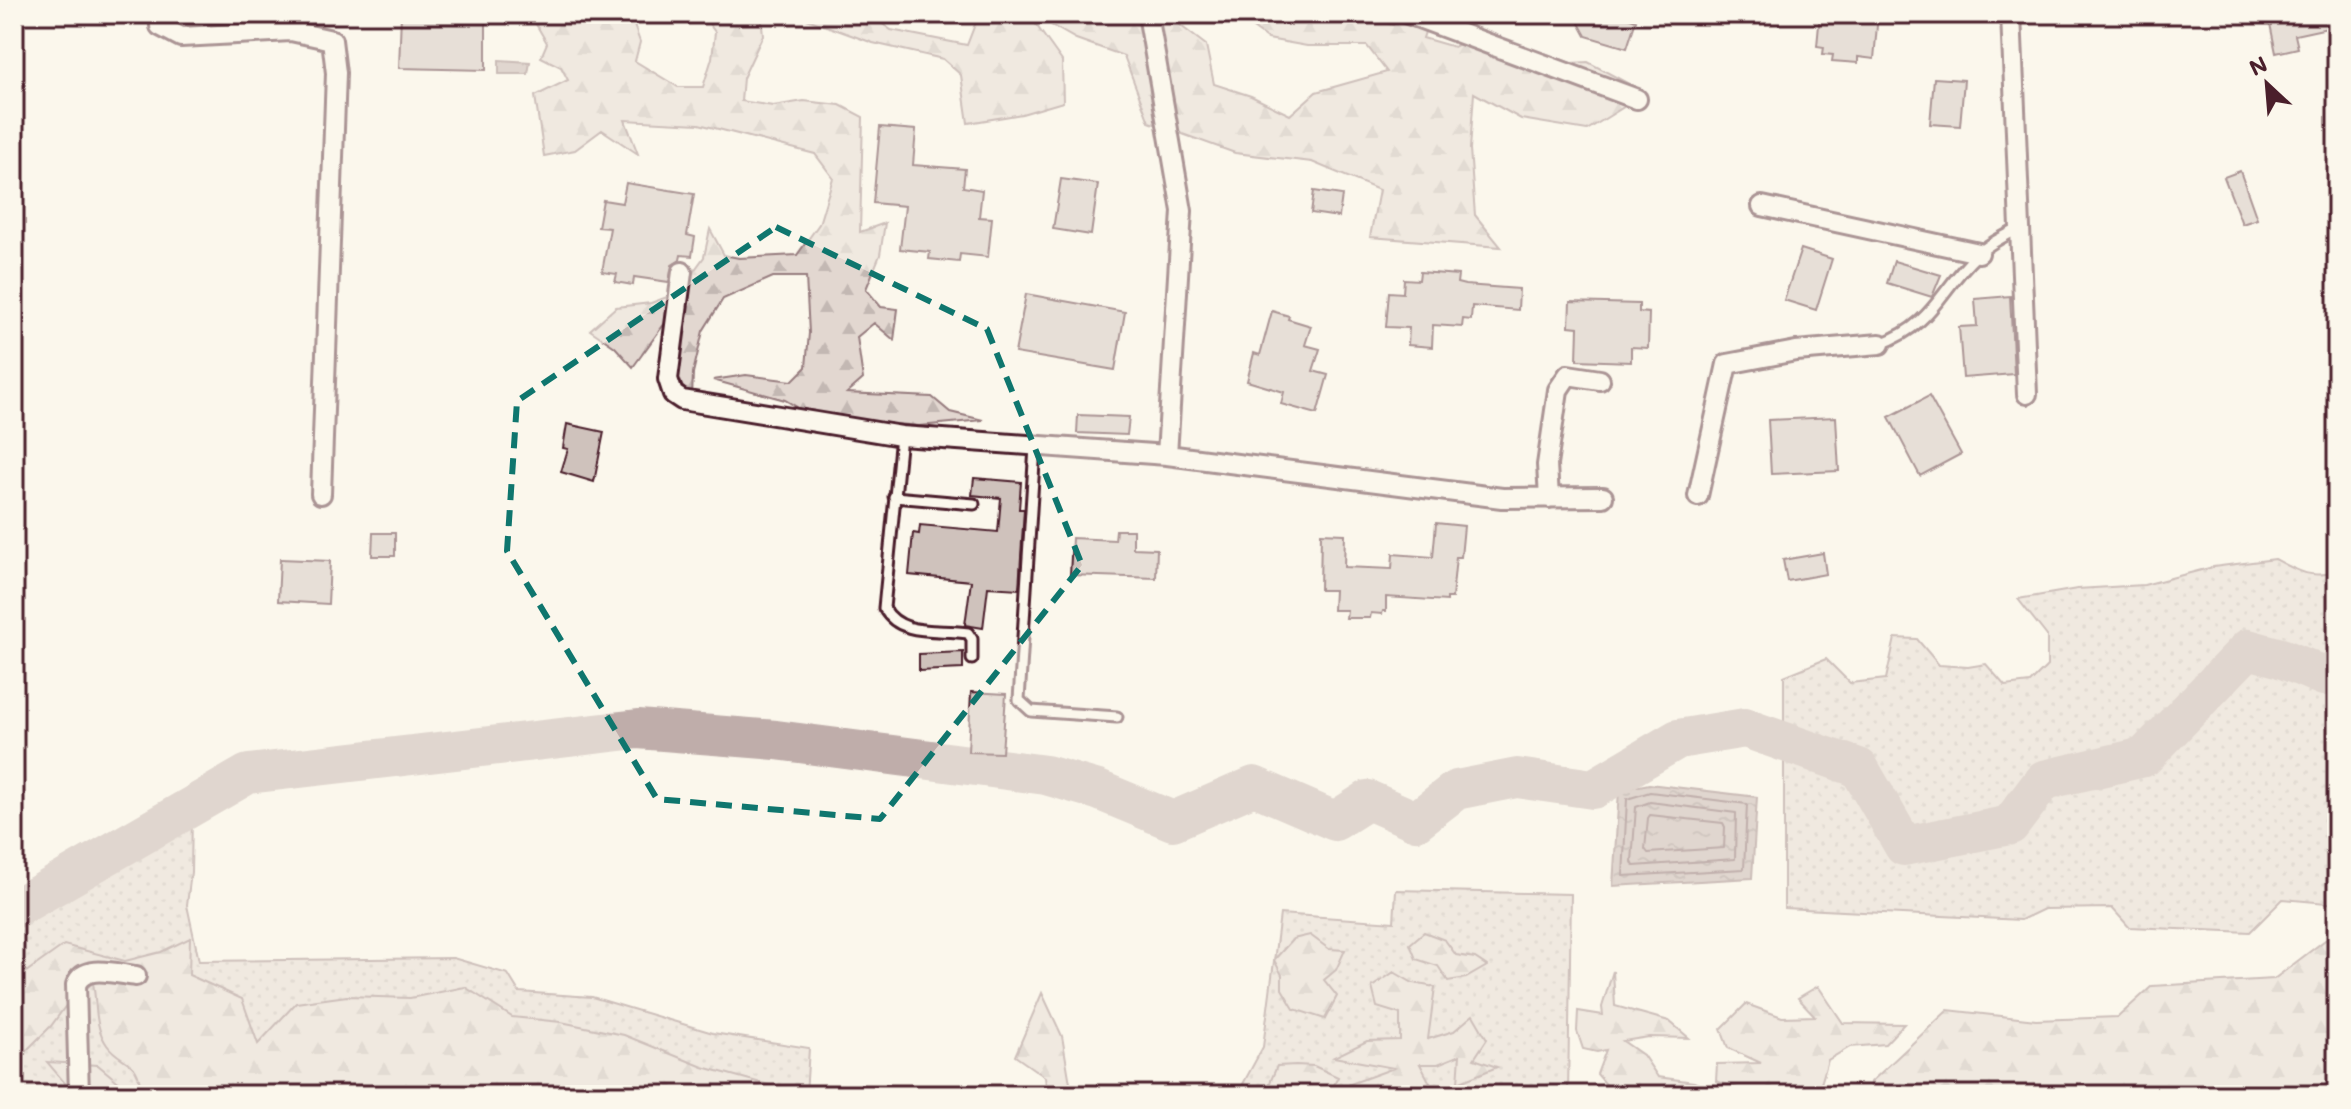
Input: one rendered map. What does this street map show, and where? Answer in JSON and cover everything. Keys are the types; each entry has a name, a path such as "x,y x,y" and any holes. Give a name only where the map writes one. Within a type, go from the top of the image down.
{"street":[{"path":"160,14 160,26 181,37 291,31 332,40 336,73 321,494"},
{"path":"1148,14 1182,211 1167,455"},
{"path":"1408,14 1637,99"},
{"path":"2011,14 2027,394"},
{"path":"1762,206 1979,253"},
{"path":"682,272 668,379 673,394 682,400 901,436 1167,455 1502,498 1603,497"},
{"path":"1698,496 1727,364 1796,351 1880,344"},
{"path":"1549,498 1547,465 1558,390 1568,375 1600,380"},
{"path":"79,1095 78,978 88,971 136,976"}],"lane":[{"path":"1880,344 1917,326 1979,253 2020,228"},
{"path":"901,436 884,608 897,624 916,629 968,633 972,639 972,659"},
{"path":"1035,447 1019,700 1031,711 1117,717"},
{"path":"894,497 974,504"}],"highlighted area":[{"path":"776,227 987,329 1082,565 880,819 657,799 507,551 517,401"}],"green space":[{"path":"530,14 630,14 640,42 635,61 678,87 703,87 712,58 715,32 702,14 761,14 763,35 743,78 741,101 773,106 804,101 840,105 863,117 860,232 885,223 880,255 866,289 881,307 898,309 894,340 874,323 857,337 863,379 847,393 932,397 950,412 983,420 919,426 812,416 785,400 713,380 746,375 792,381 806,367 809,333 806,277 773,277 723,299 703,331 693,373 692,398 668,369 678,305 633,367 615,347 590,330 616,307 651,303 678,293 704,257 710,229 724,255 739,258 797,255 819,224 833,178 815,154 699,124 625,120 638,154 602,130 575,150 544,156 535,96 568,80 561,67 541,57 547,43"},
{"path":"823,14 869,14 891,30 967,45 979,14 1033,14 1032,19 1062,61 1063,102 1022,114 968,123 961,75 943,59 873,43 807,19"},
{"path":"1054,14 1174,14 1177,23 1206,45 1214,84 1251,96 1290,115 1316,92 1387,72 1367,46 1307,46 1268,39 1234,14 1355,14 1393,25 1400,14 1431,14 1423,38 1454,47 1483,32 1506,59 1545,53 1571,63 1588,62 1646,93 1587,130 1521,119 1474,93 1470,149 1475,215 1501,247 1370,237 1379,190 1312,162 1235,153 1149,122 1124,56 1076,39 1044,21"},
{"path":"2275,559 2312,574 2337,571 2337,904 2283,899 2250,932 2129,927 2112,908 2044,909 2021,920 1784,908 1784,676 1826,659 1850,683 1886,679 1895,638 1917,639 1939,665 1968,667 1986,664 2005,686 2030,683 2047,666 2047,636 2018,599 2077,589 2144,585 2213,567"},
{"path":"192,815 187,905 199,961 453,958 508,974 519,992 592,997 713,1033 809,1048 806,1095 14,1095 14,914"},
{"path":"1396,890 1571,894 1568,1095 1237,1095 1263,1047 1280,914 1394,922"},
{"path":"2337,931 2337,1095 1870,1095 1871,1082 1948,1010 2036,1020 2118,1017 2152,986 2274,979"},
{"path":"1424,932 1445,940 1456,955 1475,958 1487,966 1466,978 1448,981 1438,966 1416,959 1410,944"},
{"path":"1310,935 1329,949 1345,950 1336,970 1324,980 1337,996 1325,1019 1294,1009 1282,989 1282,975 1274,960 1293,939"},
{"path":"190,938 189,975 242,999 258,1044 296,1003 347,996 410,998 465,987 512,1017 561,1022 624,1035 703,1067 772,1086 773,1095 247,1095 231,1089 230,1095 140,1095 138,1074 103,1038 93,983 67,1004 51,1026 23,1054 21,1095 14,1095 14,974 26,972 64,945 125,961 161,952"},
{"path":"1613,971 1615,1006 1669,1021 1689,1038 1649,1037 1623,1041 1643,1055 1658,1077 1694,1082 1724,1095 1679,1095 1673,1090 1668,1095 1654,1095 1652,1092 1609,1088 1597,1074 1606,1050 1583,1049 1577,1031 1578,1011 1603,1015 1602,1007"},
{"path":"1394,972 1413,983 1435,987 1428,1039 1454,1031 1473,1015 1487,1039 1474,1059 1497,1067 1458,1083 1460,1055 1438,1064 1420,1064 1430,1083 1411,1094 1390,1088 1363,1094 1350,1084 1394,1068 1334,1057 1367,1041 1400,1040 1400,1014 1377,1007 1372,987"},
{"path":"1818,986 1843,1023 1904,1024 1885,1044 1850,1047 1828,1060 1821,1084 1810,1092 1794,1087 1781,1095 1742,1095 1744,1090 1716,1081 1717,1064 1761,1063 1728,1048 1721,1029 1746,1004 1782,1017 1815,1016 1798,998"},
{"path":"1042,993 1062,1036 1072,1095 1047,1095 1045,1077 1015,1056"},
{"path":"47,1062 98,1065 134,1095 64,1095 65,1083"},
{"path":"1277,1066 1314,1066 1338,1077 1329,1095 1251,1095 1255,1089 1269,1085"}],"water":[{"path":"499,60 530,62 528,74 499,74"},
{"path":"1649,784 1757,797 1752,878 1613,886 1619,790"}],"building":[{"path":"401,14 486,14 486,70 399,68"},
{"path":"1574,14 1619,14 1636,20 1627,48 1586,36"},
{"path":"1820,14 1878,14 1874,59 1858,57 1858,63 1832,61 1833,55 1823,54 1824,47 1817,46"},
{"path":"2268,14 2337,14 2337,26 2295,35 2298,48 2276,53"},
{"path":"1934,78 1964,80 1960,126 1930,124"},
{"path":"880,127 916,130 913,165 965,169 963,187 982,190 979,217 992,218 988,257 960,254 959,262 929,259 930,252 900,249 905,206 873,203"},
{"path":"2240,171 2257,219 2242,224 2224,177"},
{"path":"1061,179 1098,184 1091,235 1053,229"},
{"path":"626,183 694,194 687,235 695,237 692,256 681,255 680,260 672,265 669,282 634,277 633,285 615,282 617,274 602,272 610,228 598,227 603,200 622,203"},
{"path":"1314,191 1342,195 1339,217 1311,213"},
{"path":"1801,249 1832,259 1816,310 1784,300"},
{"path":"1894,261 1941,275 1932,297 1887,283"},
{"path":"1420,272 1458,275 1457,283 1465,285 1519,289 1518,310 1472,306 1471,320 1463,319 1462,327 1433,325 1432,347 1408,345 1409,328 1386,327 1389,292 1403,293 1404,279 1419,280"},
{"path":"1026,294 1125,312 1115,370 1015,353"},
{"path":"2010,296 2014,374 1963,378 1959,327 1977,326 1975,299"},
{"path":"1570,302 1639,304 1639,312 1649,313 1648,348 1631,347 1631,362 1577,360 1578,327 1569,326"},
{"path":"1272,311 1311,326 1305,345 1320,349 1313,371 1328,375 1317,414 1281,404 1284,392 1247,381 1254,353 1260,355"},
{"path":"1929,396 1961,454 1920,476 1889,417"},
{"path":"1078,415 1129,417 1127,435 1077,433"},
{"path":"1836,417 1839,471 1771,474 1768,420"},
{"path":"567,424 604,432 594,482 561,472 568,449 563,448"},
{"path":"974,478 1021,482 1019,509 1024,509 1019,589 988,587 983,628 965,625 971,581 909,575 913,533 919,534 920,525 998,532 1001,498 972,495"},
{"path":"1436,523 1464,526 1461,557 1456,557 1452,598 1447,598 1447,601 1386,597 1386,611 1382,614 1371,613 1370,618 1346,618 1347,610 1333,610 1334,590 1320,590 1321,533 1345,534 1344,567 1392,569 1393,554 1433,557"},
{"path":"1116,530 1133,530 1133,548 1157,549 1156,578 1070,575 1072,538 1115,540"},
{"path":"373,533 395,533 395,556 372,556"},
{"path":"1823,553 1826,574 1787,581 1783,560"},
{"path":"280,559 330,561 328,604 278,601"},
{"path":"963,652 963,669 919,671 919,654"},
{"path":"971,692 1006,694 1002,753 968,752"}],"waterway":[{"path":"14,909 248,774 638,729 776,740 1046,775 1098,790 1173,821 1254,786 1335,821 1368,800 1416,821 1456,790 1517,778 1593,789 1678,739 1745,728 1859,768 1904,846 2010,825 2044,780 2144,757 2248,649 2281,658 2324,676 2337,669"}]}
